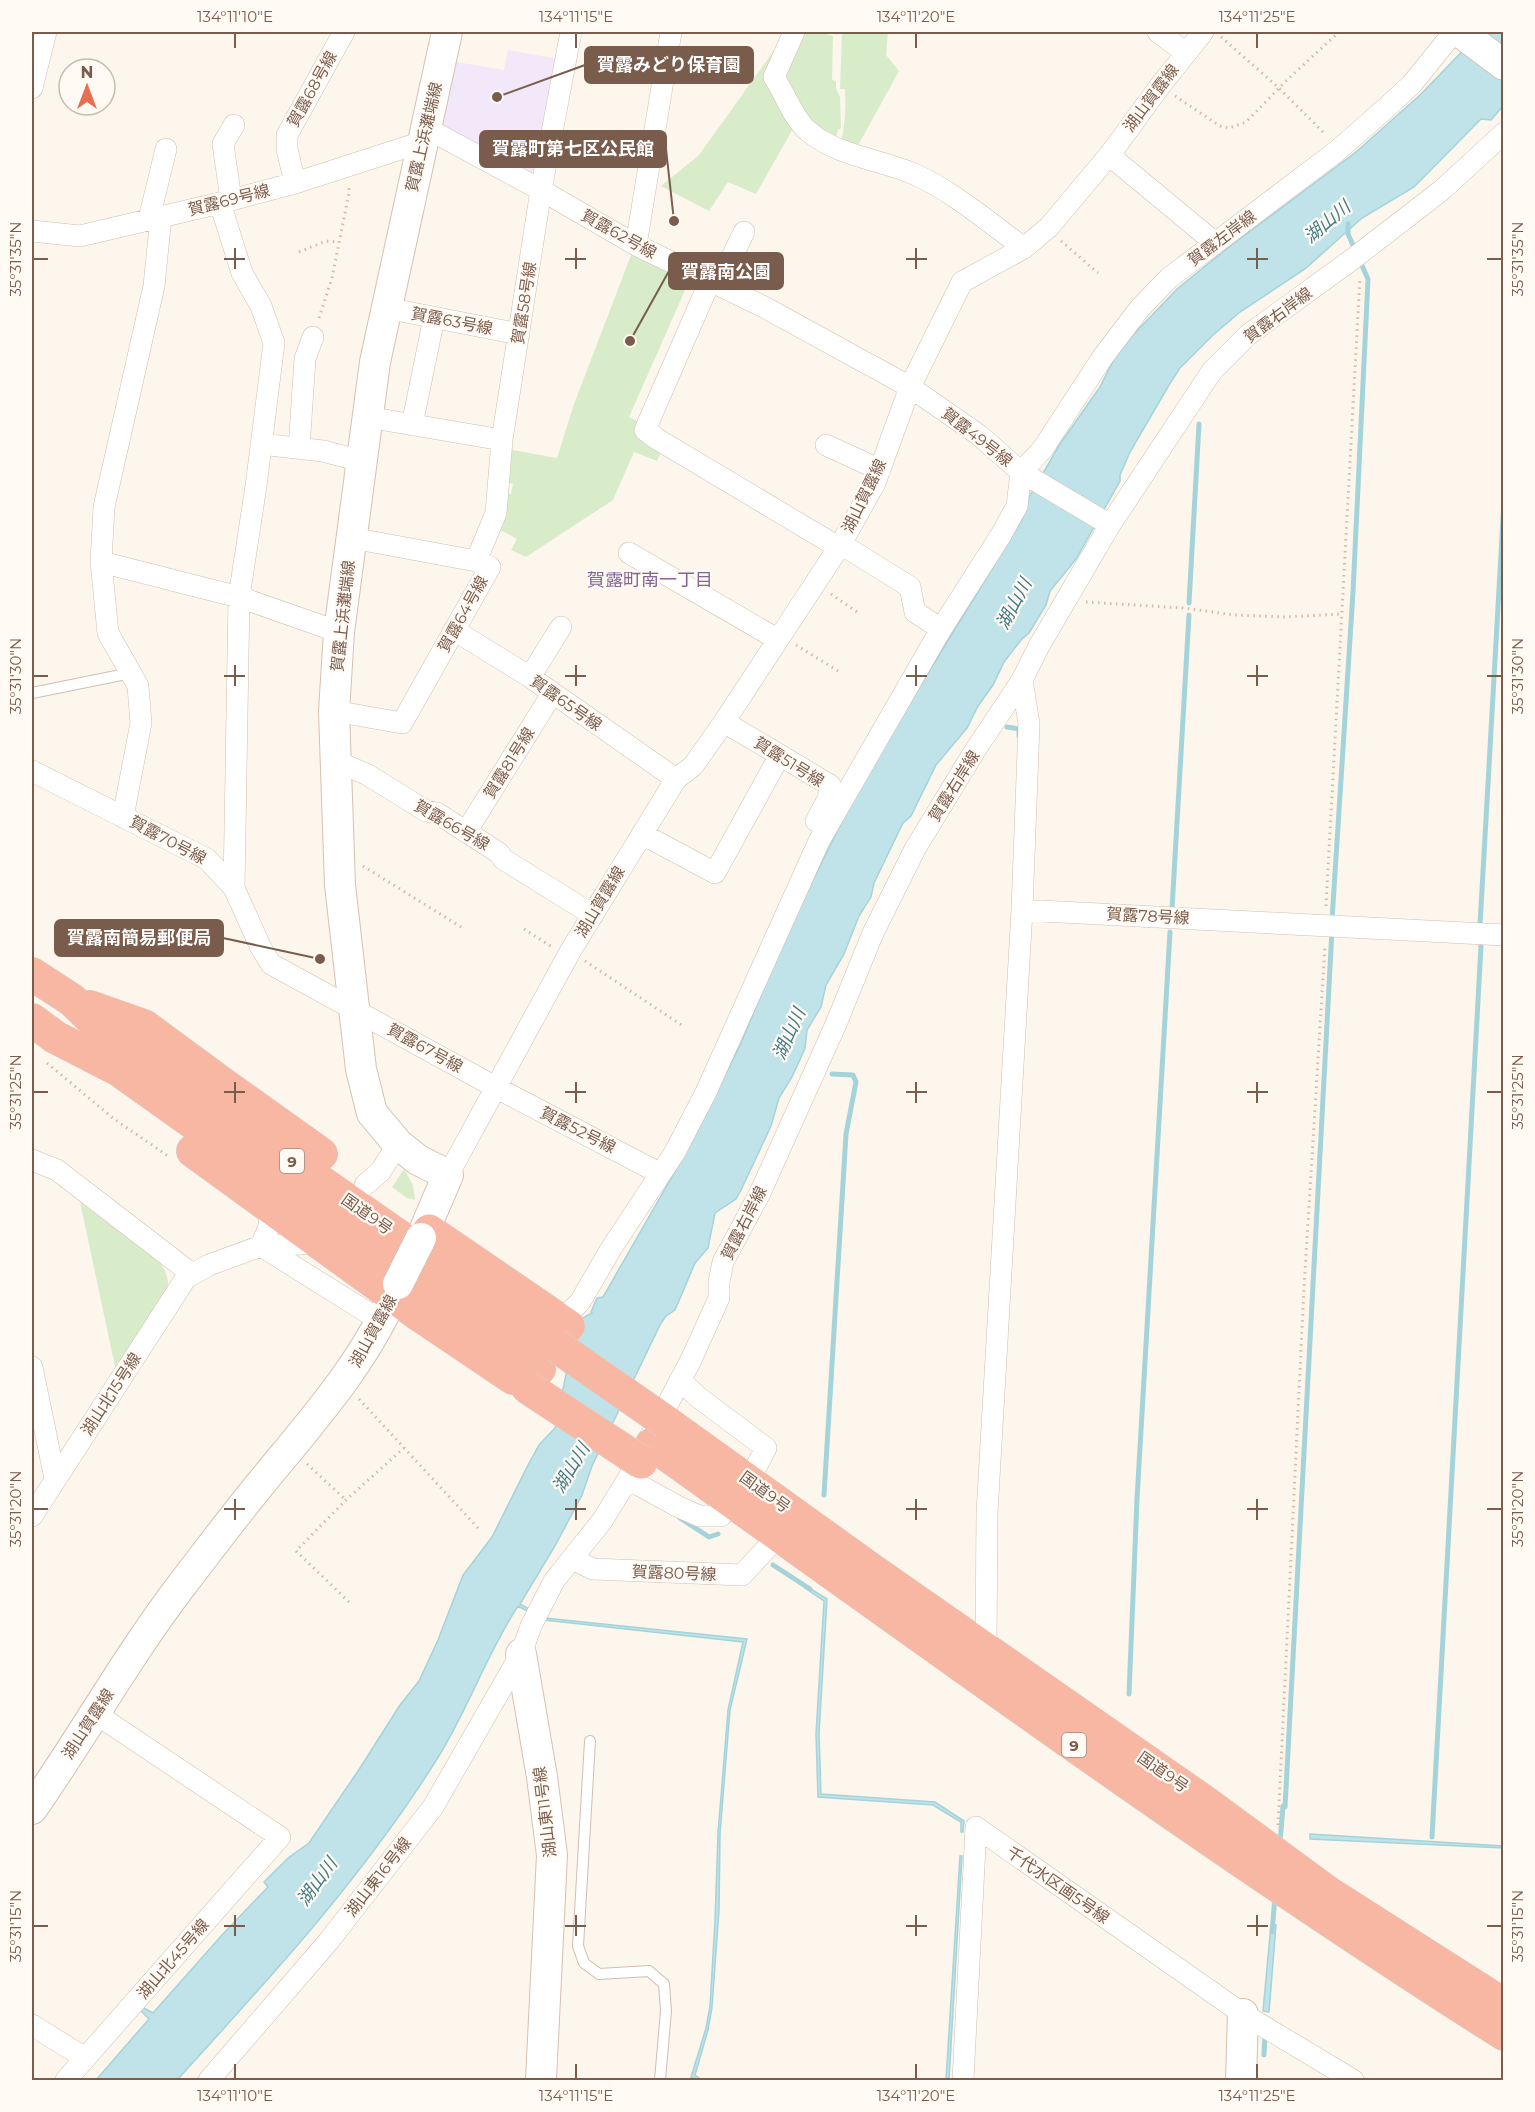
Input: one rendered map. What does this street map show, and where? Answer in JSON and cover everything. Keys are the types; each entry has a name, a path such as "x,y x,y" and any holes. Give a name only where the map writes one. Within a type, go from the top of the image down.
{"highway":[{"name":"国道9号","path":"32,974 72,1000 104,1030 550,1350"},
{"name":"9","path":"72,1000 144,1026 365,1185 423,1233 550,1350 657,1432 758,1465 825,1516 867,1582"},
{"name":"9","path":"44,1039 270,1208 321,1243 391,1301 550,1350 657,1432 721,1516 792,1565 867,1582"},
{"name":"国道9号","path":"44,1039 119,1070 550,1350"},
{"name":"国道9号","path":"657,1432 867,1582 977,1677 1373,1951 1503,2034"},
{"name":"国道9号","path":"867,1582 986,1648 1327,1892 1503,2005"}],"street":[{"path":"32,88 46,32"},
{"name":"賀露68号線","path":"296,183 287,149 287,135 344,32"},
{"name":"賀露上浜灘端線","path":"447,32 386,308 367,417 339,632 333,711 338,850 361,1069 372,1113 398,1144 418,1160 448,1175"},
{"name":"賀露58号線","path":"476,561 496,513 502,440 541,190 571,32"},
{"path":"636,245 671,32"},
{"path":"794,32 774,77 807,131 844,152 871,158 915,174 943,190 1024,248"},
{"path":"1158,32 1186,53"},
{"name":"湖山賀露線","path":"32,1809 96,1714 157,1617 238,1511 343,1382 391,1301 448,1175 569,954 676,779 693,766 724,722 839,546 875,483 910,387 962,282 1024,248 1047,229 1109,155 1203,32"},
{"path":"1460,33 1503,65"},
{"name":"賀露左岸線","path":"1021,472 1042,450 1102,358 1140,308 1169,278 1340,148 1411,85 1460,33"},
{"path":"234,124 223,144 226,202 242,273 261,306 274,343 239,597 234,888"},
{"name":"賀露右岸線","path":"572,1559 602,1521 657,1432 719,1298 719,1282 723,1263 760,1192 836,1024 873,933 904,870 968,761 1022,680 1105,523 1212,371 1248,335 1442,190 1503,133"},
{"name":"賀露69号線","path":"32,231 80,236 226,202 296,183 424,135"},
{"name":"賀露62号線","path":"424,135 541,190 636,245 798,325 910,387"},
{"path":"123,817 141,723 138,686 108,633 101,562 104,507 154,286 155,217 166,149"},
{"path":"1109,155 1214,243"},
{"path":"744,232 714,282 645,430 910,587 915,612 941,629"},
{"name":"賀露63号線","path":"386,308 519,334"},
{"path":"412,425 434,318"},
{"path":"299,448 305,359 313,337"},
{"name":"賀露49号線","path":"910,387 979,435 1021,472 1105,523"},
{"path":"367,417 502,440"},
{"path":"261,444 323,451 362,461"},
{"path":"826,445 880,470"},
{"path":"550,1350 612,1246 675,1152 706,1092 819,842 941,629 1017,506 1021,472"},
{"name":"賀露64号線","path":"333,711 402,723 490,567 476,561 352,538"},
{"path":"629,553 778,638"},
{"path":"101,562 239,597 339,632"},
{"path":"530,677 561,627"},
{"name":"賀露65号線","path":"454,630 530,677 676,779"},
{"path":"986,1648 987,1513 1022,910 1029,724 1022,680"},
{"name":"賀露81号線","path":"466,832 552,694"},
{"name":"賀露51号線","path":"724,722 830,785 828,799 808,836 819,842"},
{"path":"642,834 716,873 780,755"},
{"name":"賀露66号線","path":"336,761 368,775 426,811 437,813 499,853 503,859 593,915"},
{"name":"賀露70号線","path":"32,771 207,859 234,888 261,948 271,964 353,1008"},
{"name":"賀露78号線","path":"1022,910 1503,934"},
{"name":"賀露67号線","path":"353,1008 497,1088"},
{"name":"賀露52号線","path":"497,1088 659,1173"},
{"path":"365,1185 380,1172 398,1144"},
{"path":"32,1160 57,1170 192,1275"},
{"path":"270,1208 268,1227 261,1246 391,1301"},
{"name":"湖山北15号線","path":"32,1516 186,1278 209,1265 261,1246 321,1243"},
{"path":"32,1366 55,1479"},
{"name":"賀露80号線","path":"572,1559 593,1569 742,1575 766,1548"},
{"name":"湖山東11号線","path":"541,2080 552,1855 542,1777 521,1654 531,1626 554,1581 572,1559"},
{"name":"湖山東16号線","path":"209,2080 328,1942 433,1807 521,1654"},
{"name":"湖山北45号線","path":"66,2080 280,1837 96,1714"},
{"name":"千代水区画5号線","path":"963,2080 976,1827 1243,2014 1353,2080"},
{"path":"1241,2080 1243,2014"},
{"path":"32,2025 86,2058"}],"lane":[{"path":"32,693 131,673"},
{"path":"590,1741 578,1946 585,1964 599,1974 650,1971 664,1984 666,2012 660,2080"}],"path":[{"path":"1215,32 1279,88 1340,148"},
{"path":"1160,86 1220,126 1229,128 1246,122 1339,32"},
{"path":"313,337 332,278 349,193 348,165"},
{"path":"1047,229 1098,273"},
{"path":"299,252 326,241 339,243"},
{"path":"1276,1854 1304,1288 1326,925 1326,880 1360,274 1354,258"},
{"path":"815,582 857,612"},
{"path":"1067,597 1087,603 1183,608 1235,615 1285,617 1341,614"},
{"path":"778,638 838,671"},
{"path":"338,850 461,927"},
{"path":"524,929 569,954 683,1026"},
{"path":"44,1039 114,1119 170,1158"},
{"path":"343,1382 478,1528"},
{"path":"290,1448 346,1500"},
{"path":"349,1602 296,1551 346,1500 404,1448"}],"shaded area":[{"path":"508,50 558,59 537,165 531,174 437,124 451,61 504,70"}],"green space":[{"path":"802,32 821,32 833,36 832,80 836,81 836,89 840,97 841,128 838,130 834,144 823,138 781,77"},
{"path":"842,32 888,32 886,55 899,71 855,151 840,146 845,104 845,89 840,89"},
{"path":"775,49 795,125 756,194 728,182 709,211 661,186 699,155"},
{"path":"633,250 690,279 629,417 642,424 663,447 657,461 634,452 613,500 526,557 511,550 517,539 497,528 505,494 511,494 513,484 506,481 506,449 557,458 574,404"},
{"path":"404,1169 413,1185 415,1200 407,1198 392,1187"},
{"path":"80,1202 160,1262 166,1272 168,1284 161,1303 116,1371"}],"water":[{"name":"湖山川","path":"1481,32 1503,32 1503,106 1491,120 1481,119 1414,187 1362,218 1305,269 1240,312 1180,368 1130,452 1120,475 1120,481 1076,559 1050,591 1046,605 1029,633 1004,662 967,728 936,765 911,816 903,823 874,883 871,897 859,916 844,954 826,985 821,1007 807,1030 805,1048 792,1077 779,1098 771,1126 741,1190 736,1199 715,1213 708,1248 695,1263 675,1310 661,1323 592,1466 582,1495 520,1604 545,1618 747,1639 730,1710 720,1834 719,1910 712,2007 695,2075 702,2080 691,2077 706,2028 710,2006 718,1833 728,1710 743,1642 544,1620 518,1606 496,1644 448,1740 409,1802 347,1885 247,2003 177,2080 96,2080 149,2019 140,2010 142,2007 153,2013 268,1887 264,1882 288,1858 309,1843 400,1705 419,1681 438,1640 463,1575 492,1537 539,1445 555,1428 577,1321 592,1313 597,1298 603,1297 693,1140 741,1043 790,926 849,808 895,727 1022,520 1029,497 1060,444 1100,387 1115,357 1177,289 1356,152 1420,95"},
{"path":"806,1586 827,1599 819,1734 821,1794 935,1802 964,1821 963,1832 961,1832 961,1822 933,1805 818,1797 816,1734 824,1601 805,1588"},
{"path":"1310,1834 1503,1846 1503,1848 1310,1839"},
{"path":"960,1856 962,1856 949,2080 946,2080"},
{"path":"1271,1925 1276,1925 1269,2012 1263,2011"}],"waterway":[{"name":"湖山川","path":"1348,224 1348,234 1356,252"},
{"path":"1332,920 1353,592 1368,279 1360,261"},
{"path":"1189,603 1199,424"},
{"path":"1480,925 1504,501"},
{"path":"1172,909 1189,615"},
{"path":"1007,727 1019,729 1019,736"},
{"path":"1280,1843 1283,1806 1285,1807 1332,930"},
{"path":"1129,1694 1137,1499 1170,932"},
{"path":"1432,1837 1481,946"},
{"path":"824,1495 846,1134 856,1082 853,1075 832,1074"},
{"path":"680,1518 709,1537 718,1534"},
{"path":"773,1565 810,1589"},
{"path":"1272,1932 1275,1897"},
{"path":"1264,2055 1265,2034"}],"place":[{"name":"賀露みどり保育園","path":"497,97"},
{"name":"賀露町第七区公民館","path":"674,221"},
{"name":"賀露南公園","path":"630,341"},
{"name":"賀露南簡易郵便局","path":"320,959"}],"district":[{"name":"賀露町南一丁目","path":"650,580"}]}
